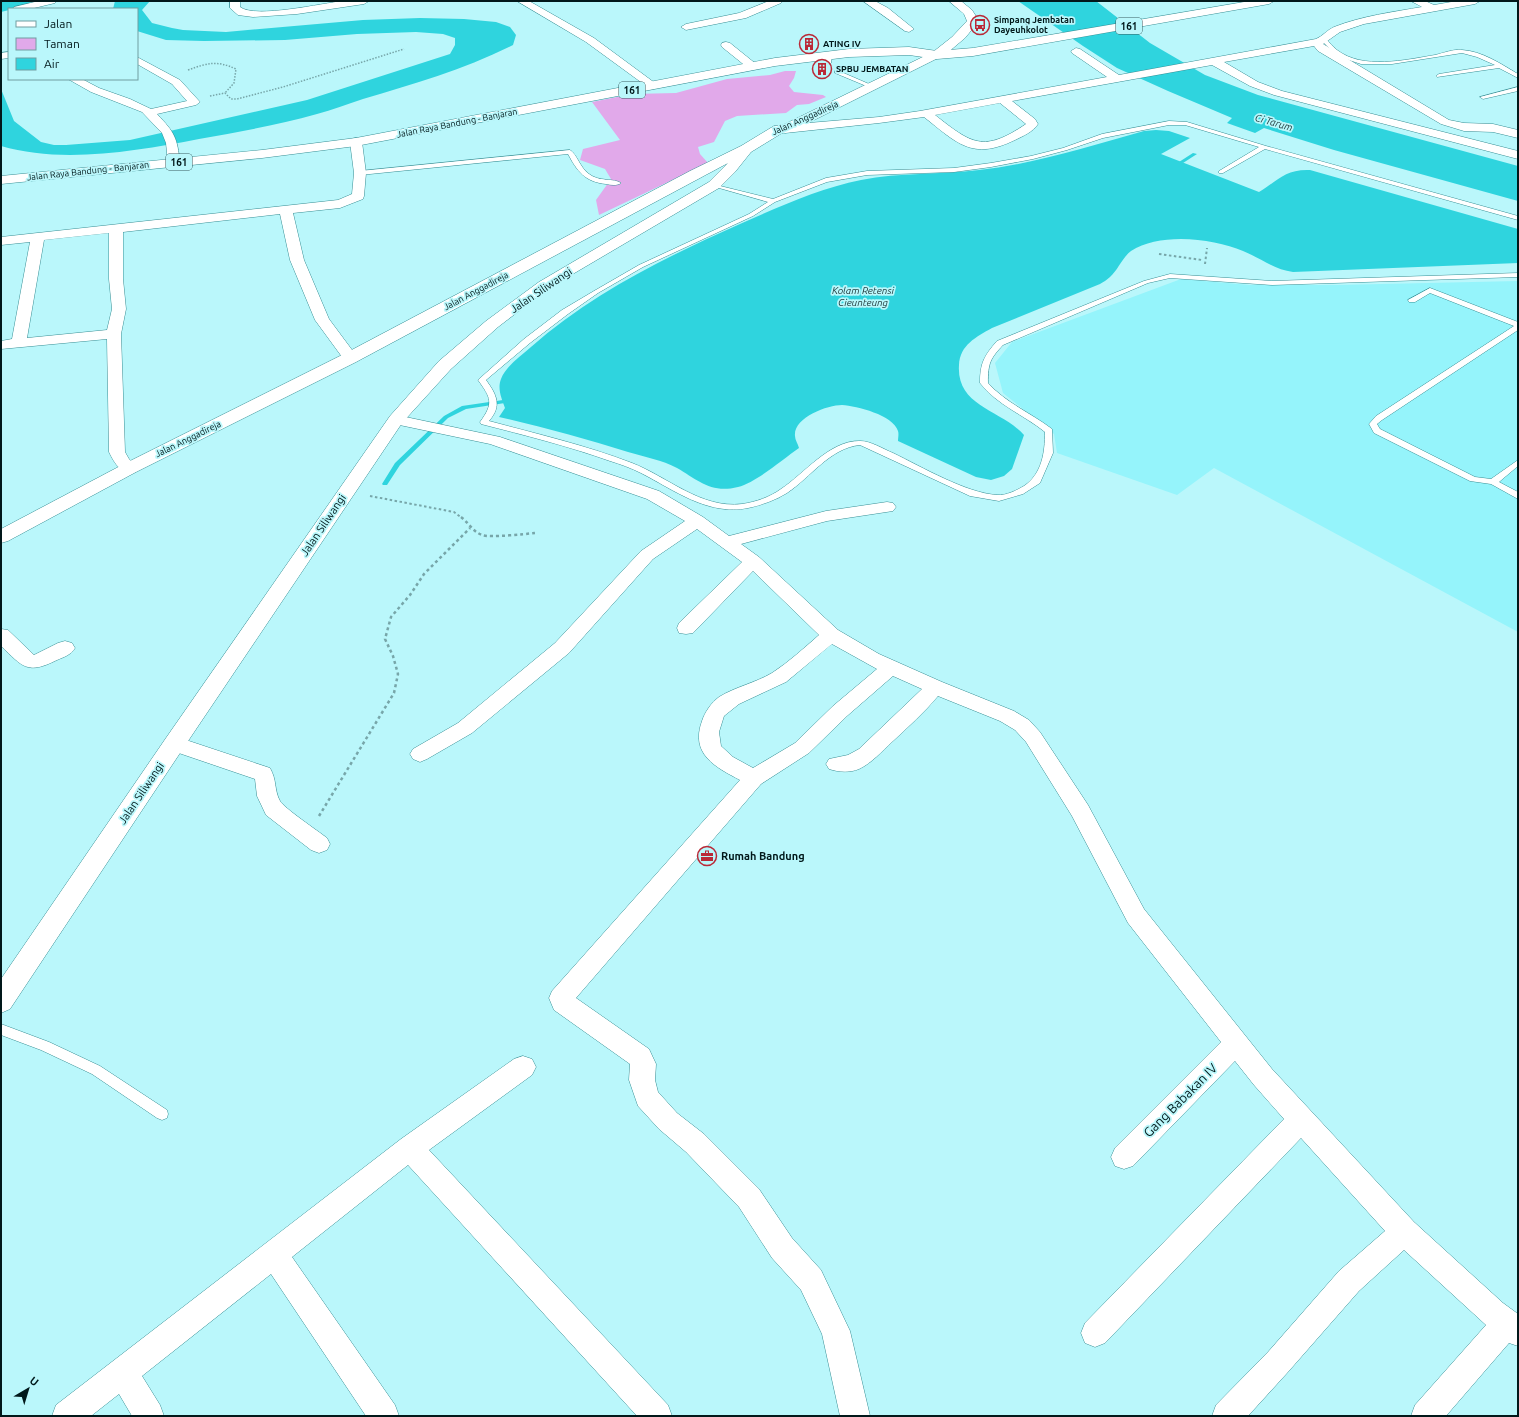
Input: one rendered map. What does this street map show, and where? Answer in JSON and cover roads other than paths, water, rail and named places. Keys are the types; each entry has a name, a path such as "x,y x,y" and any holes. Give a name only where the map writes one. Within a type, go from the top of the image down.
{"main road":[{"name":"Jalan Anggadireja","path":"1,537 130,468 350,358 696,174 746,149 779,129 785,129 937,55 950,46 965,32 973,21 972,16 954,1"},
{"name":"Jalan Raya Bandung - Banjaran","path":"1,180 262,154 356,142 752,66 950,46 1218,1"},
{"name":"Jalan Raya Bandung - Banjaran","path":"910,51 937,55 973,52 1269,1"},
{"name":"Jalan Siliwangi","path":"1,1001 174,744 396,420 445,365 497,320 544,285 714,185 730,169 746,149"}],"street":[{"path":"22,8 51,1"},
{"path":"235,1 235,8 242,13 253,14 364,1"},
{"path":"522,1 590,40 653,86"},
{"path":"686,27 742,16 777,1"},
{"path":"868,1 884,10 909,29"},
{"path":"1416,1 1433,8"},
{"path":"1475,1 1353,24 1329,33 1318,45 1322,49 1445,122 1464,127 1493,128 1518,134"},
{"path":"785,129 879,120 926,113 1321,41"},
{"path":"726,45 752,66"},
{"path":"1076,51 1116,78"},
{"path":"138,61 176,82 194,103 148,113"},
{"path":"1208,62 1254,84 1278,93 1518,155"},
{"path":"76,80 95,90 142,108 148,113 167,132 172,144 174,162"},
{"path":"926,113 964,142 980,145 995,143 1012,139 1032,124 1031,121 1002,99"},
{"path":"1,241 340,204 358,196 360,173 356,142"},
{"path":"286,210 296,260 322,320 350,358"},
{"path":"116,229 116,279 119,309 114,334 117,452 122,462 130,468"},
{"path":"19,343 38,237"},
{"path":"1,345 114,334"},
{"path":"396,420 494,440 647,492 697,520 753,561 831,635 890,668 1008,716 1022,725 1033,737 1080,811 1136,916 1275,1092 1404,1232 1512,1328 1426,1416"},
{"path":"726,542 826,516 887,507"},
{"path":"420,754 465,728 562,648 647,555 697,520"},
{"path":"686,628 753,561"},
{"path":"1,635 29,661 33,662 37,662 64,648"},
{"path":"754,778 721,761 709,747 707,731 716,710 731,699 772,682 831,635"},
{"path":"855,1416 836,1331 810,1280 799,1264 782,1248 748,1198 694,1143 668,1121 647,1098 642,1080 643,1064 640,1057 563,1003 561,998 657,886 692,849 754,778 802,748 840,710 890,668"},
{"path":"836,764 852,763 866,754 921,703 935,687"},
{"path":"174,744 266,776 266,789 269,802 274,809 313,840"},
{"name":"Gang Babakan IV","path":"1124,1157 1236,1043"},
{"path":"67,1416 410,1148 523,1067"},
{"path":"1095,1334 1302,1120"},
{"path":"410,1148 657,1416"},
{"path":"1227,1416 1278,1362 1349,1281 1404,1232"},
{"path":"274,1255 384,1416"},
{"path":"123,1373 149,1416"}],"lane":[{"path":"1321,41 1340,54 1370,64 1390,64 1460,51 1471,53 1518,76"},
{"path":"1439,76 1499,66"},
{"path":"837,72 873,86"},
{"path":"1483,97 1518,89"},
{"path":"1518,218 1264,147 1185,123 1169,123 1102,136 1065,149 1031,158 991,165 954,170 867,173 826,180 773,201 751,215 641,266 565,312 527,341 482,380 493,394 494,406 491,414 484,422 586,450 630,465 711,505 735,507 762,502 784,491 832,453 846,445 860,443 875,448 974,494 999,498 1020,492 1037,481 1049,453 1049,431 1034,419 1007,404 984,383 984,370 988,356 1000,344 1029,330 1146,282 1170,276 1272,283 1518,275"},
{"path":"1221,172 1264,147"},
{"path":"360,173 570,152 583,174 595,180 606,183 618,183"},
{"path":"714,185 773,201"},
{"path":"1412,300 1430,290 1518,326"},
{"path":"1518,326 1378,418 1373,424 1377,431 1473,479 1493,482 1518,496"},
{"path":"1493,482 1518,462"},
{"path":"1,1029 45,1046 96,1070 162,1114"}],"water":[{"path":"115,1 150,1 142,10 152,23 183,30 226,32 363,20 420,18 464,19 496,22 510,27 516,35 513,45 458,69 323,112 273,125 150,148 100,154 49,154 1,146 1,89 14,121 41,142 54,145 66,145 130,140 307,100 450,54 455,45 455,38 443,34 416,32 357,34 285,40 166,40 138,31 138,8 113,8"},
{"name":"Ci Tarum","path":"1018,1 1096,1 1150,43 1205,75 1258,95 1518,166 1518,201 1334,150 1264,128 1255,133 1227,123 1232,118 1117,68"},
{"name":"Kolam Retensi Cieunteung","path":"1144,131 1169,131 1190,138 1161,154 1259,192 1288,173 1301,170 1310,170 1518,229 1518,263 1293,272 1280,269 1231,246 1202,240 1171,239 1143,245 1131,251 1113,274 1100,284 992,328 970,342 962,352 959,365 960,379 965,390 972,399 1004,419 1024,435 1012,469 1004,476 991,480 976,477 898,441 898,431 895,425 882,416 865,409 842,405 828,407 805,418 796,430 795,438 799,448 770,470 753,480 738,487 728,489 720,489 705,485 677,468 659,461 564,433 499,417 505,408 500,394 500,383 503,374 514,362 554,328 604,293 657,263 755,218 815,193 846,183 876,177 964,172 1000,167 1042,159"}],"waterway":[{"path":"1,5 19,1"},
{"path":"1181,162 1195,154"},
{"path":"385,484 397,464 446,417 464,407 503,402"}],"place":[{"name":"Simpang Jembatan Dayeuhkolot","path":"980,25"},
{"name":"ATING IV","path":"809,44"},
{"name":"SPBU JEMBATAN","path":"822,69"},
{"name":"Rumah Bandung","path":"707,856"}]}
